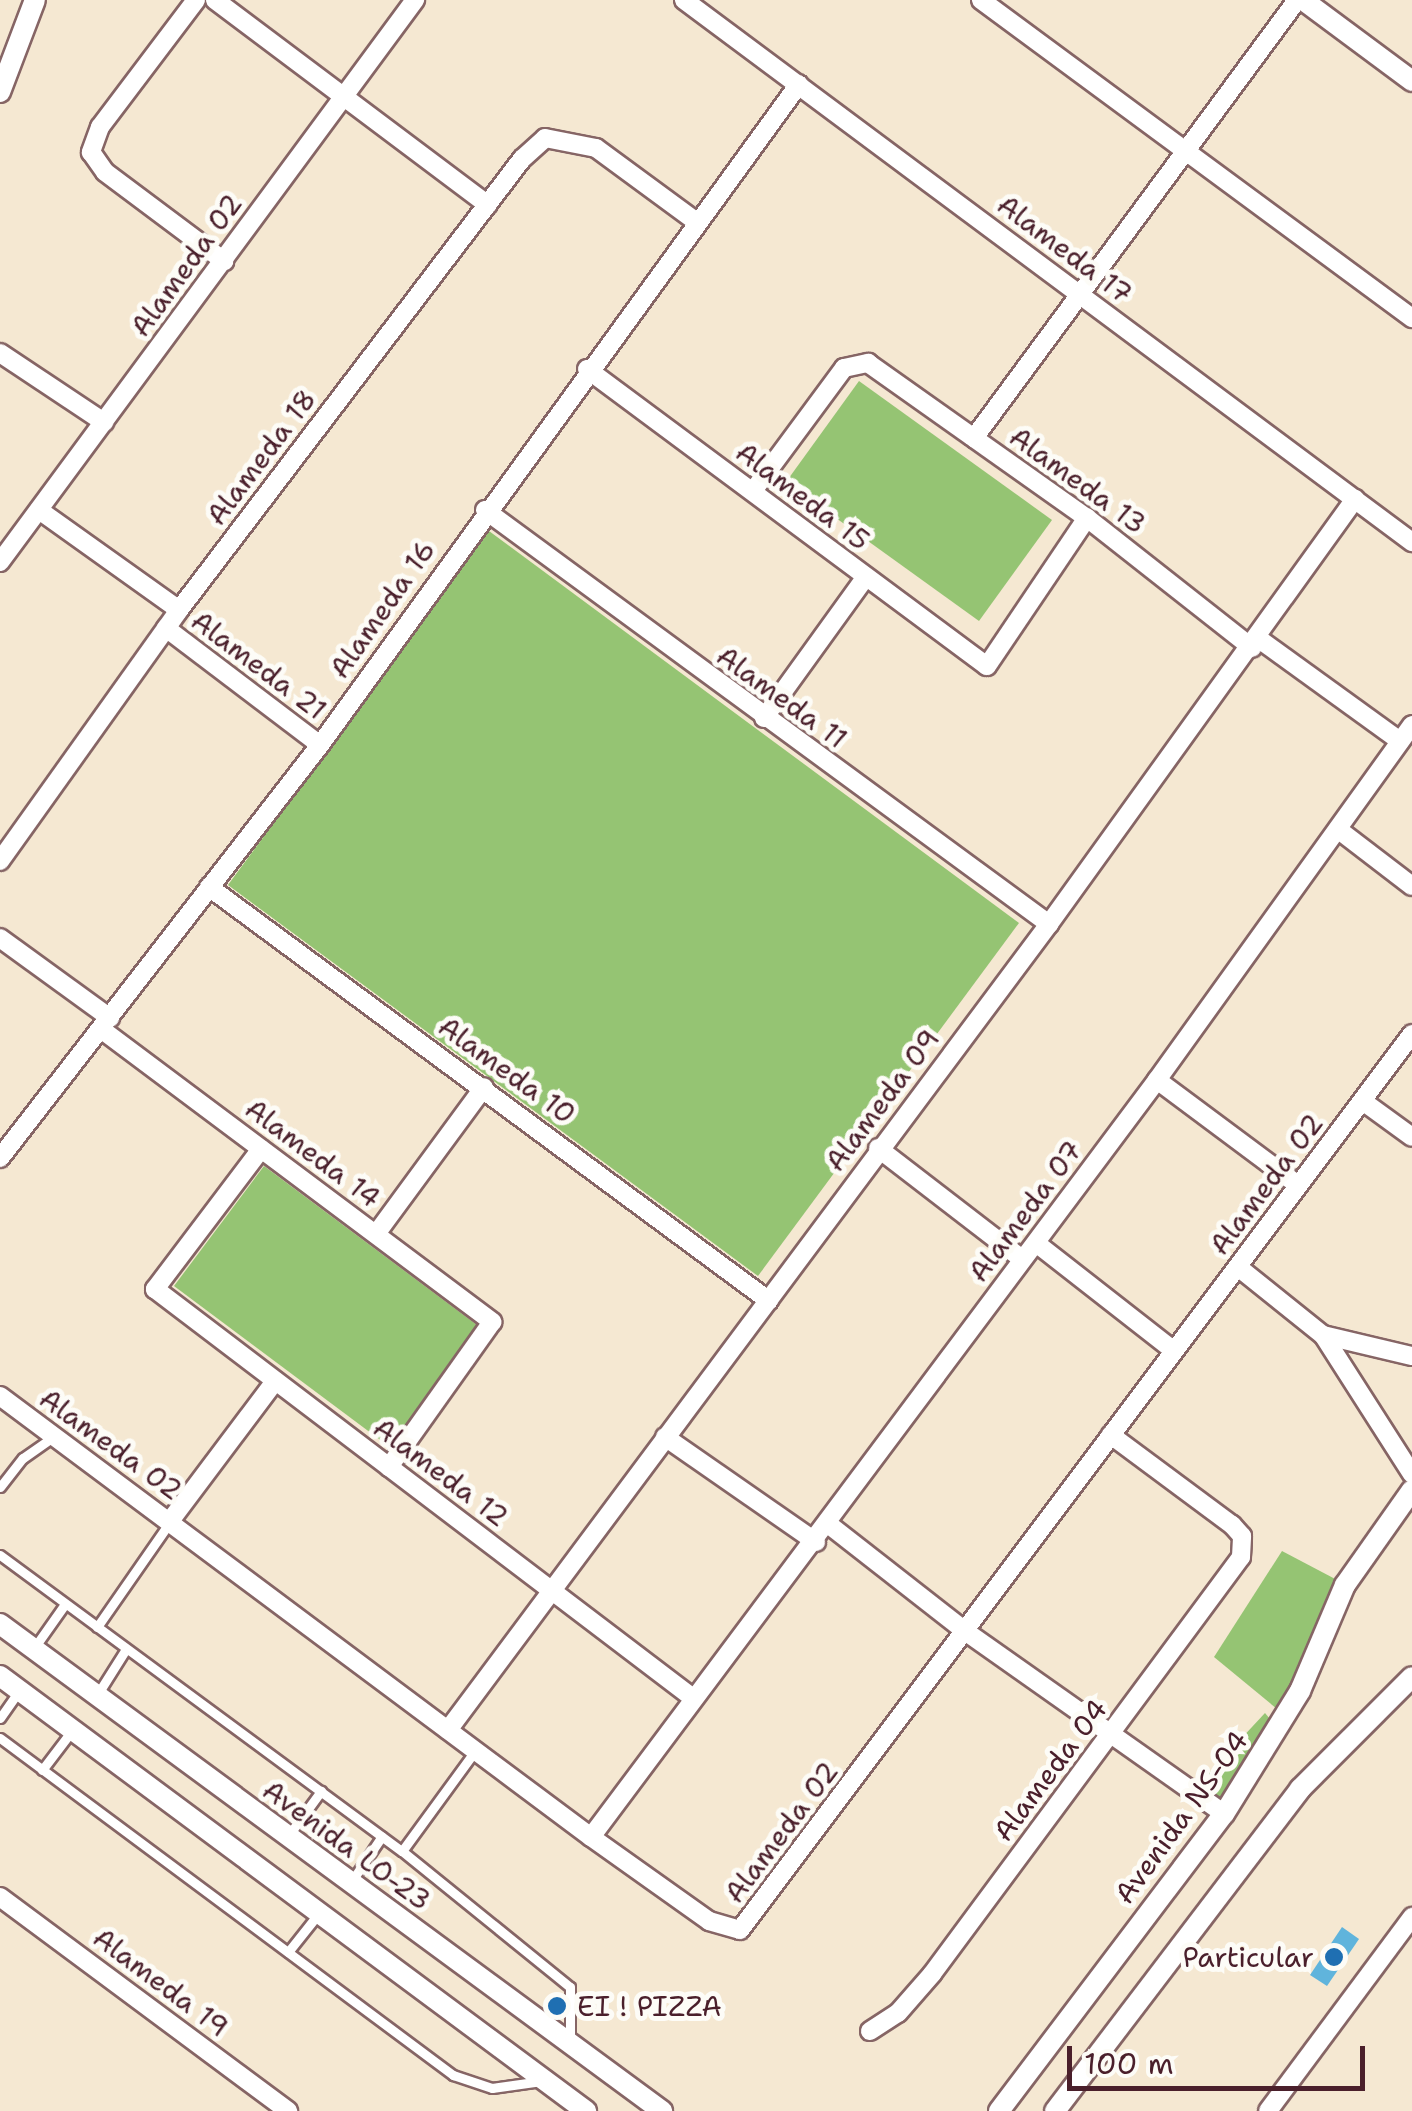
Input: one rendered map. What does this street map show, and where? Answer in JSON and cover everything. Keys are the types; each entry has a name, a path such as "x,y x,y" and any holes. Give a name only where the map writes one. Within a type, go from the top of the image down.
{"street":[{"path":"0,92 35,0"},
{"path":"196,0 100,127 91,152 94,162 224,260"},
{"path":"215,0 488,205"},
{"name":"Alameda 02","path":"0,562 415,0"},
{"name":"Alameda 17","path":"684,0 1412,542"},
{"path":"981,0 1412,318"},
{"path":"974,438 1300,0 1412,81"},
{"name":"Alameda 16","path":"0,1158 320,744 694,220 799,84"},
{"name":"Alameda 18","path":"0,861 179,610 488,205 546,138 596,148 694,220"},
{"path":"0,353 104,422"},
{"name":"Alameda 13","path":"753,491 844,368 868,363 1256,643 1400,741"},
{"name":"Alameda 15","path":"587,369 988,666 1087,518"},
{"name":"Alameda 09","path":"448,1730 878,1148 1049,924 1256,643 1356,499"},
{"path":"39,510 179,610"},
{"name":"Alameda 11","path":"485,510 1049,924"},
{"path":"764,718 866,578"},
{"name":"Alameda 21","path":"166,628 320,744"},
{"name":"Alameda 07","path":"591,1838 689,1703 816,1542 1157,1080 1412,725"},
{"path":"1339,830 1412,886"},
{"name":"Alameda 10","path":"209,887 484,1086 769,1300"},
{"name":"Alameda 14","path":"0,938 261,1149 492,1322 388,1467"},
{"name":"Alameda 02","path":"0,1396 591,1838 708,1921 740,1930 1412,1034"},
{"path":"1157,1080 1298,1184"},
{"path":"376,1234 484,1086"},
{"path":"1364,1102 1412,1137"},
{"path":"878,1148 1022,1259"},
{"name":"Alameda 12","path":"261,1149 156,1290 550,1589 689,1703"},
{"path":"1036,1243 1174,1351"},
{"path":"1238,1267 1324,1335 1412,1474"},
{"path":"1324,1335 1412,1356"},
{"path":"170,1522 275,1380"},
{"name":"Alameda 04","path":"870,2031 898,2012 932,1974 1233,1570 1244,1546 1232,1525 1111,1435"},
{"path":"666,1437 816,1542"},
{"name":"Avenida NS-04","path":"999,2111 1224,1814 1300,1691 1344,1586 1412,1490"},
{"path":"828,1524 965,1631 1224,1814"},
{"name":"Avenida LO-23","path":"0,1624 662,2111"},
{"path":"0,1676 586,2111"},
{"path":"1055,2111 1300,1789 1412,1677"},
{"name":"Alameda 19","path":"0,1897 288,2111"},
{"path":"1268,2111 1412,1917"}],"lane":[{"path":"0,1487 23,1458 55,1436"},
{"path":"97,1627 170,1522"},
{"path":"0,1555 402,1851 570,1987 570,2043"},
{"path":"34,1648 65,1604"},
{"path":"97,1695 126,1649"},
{"path":"0,1718 20,1690"},
{"path":"42,1770 73,1730"},
{"path":"0,1738 473,2086 544,2080"},
{"path":"402,1851 475,1751"},
{"path":"288,1836 321,1791"},
{"path":"351,1882 382,1836"},
{"path":"288,1952 319,1913"}],"green space":[{"path":"859,381 1052,520 979,621 786,482"},
{"path":"489,531 1019,923 758,1276 228,885"},
{"path":"264,1166 481,1328 391,1448 174,1286"},
{"path":"1282,1551 1339,1581 1293,1694 1277,1709 1214,1657"},
{"path":"1265,1713 1274,1724 1224,1801 1198,1785"}],"water":[{"name":"Particular","path":"1342,1927 1359,1939 1327,1986 1310,1975"}],"place":[{"name":"Particular","path":"1334,1957"},
{"name":"EI ! PIZZA","path":"557,2006"}]}
